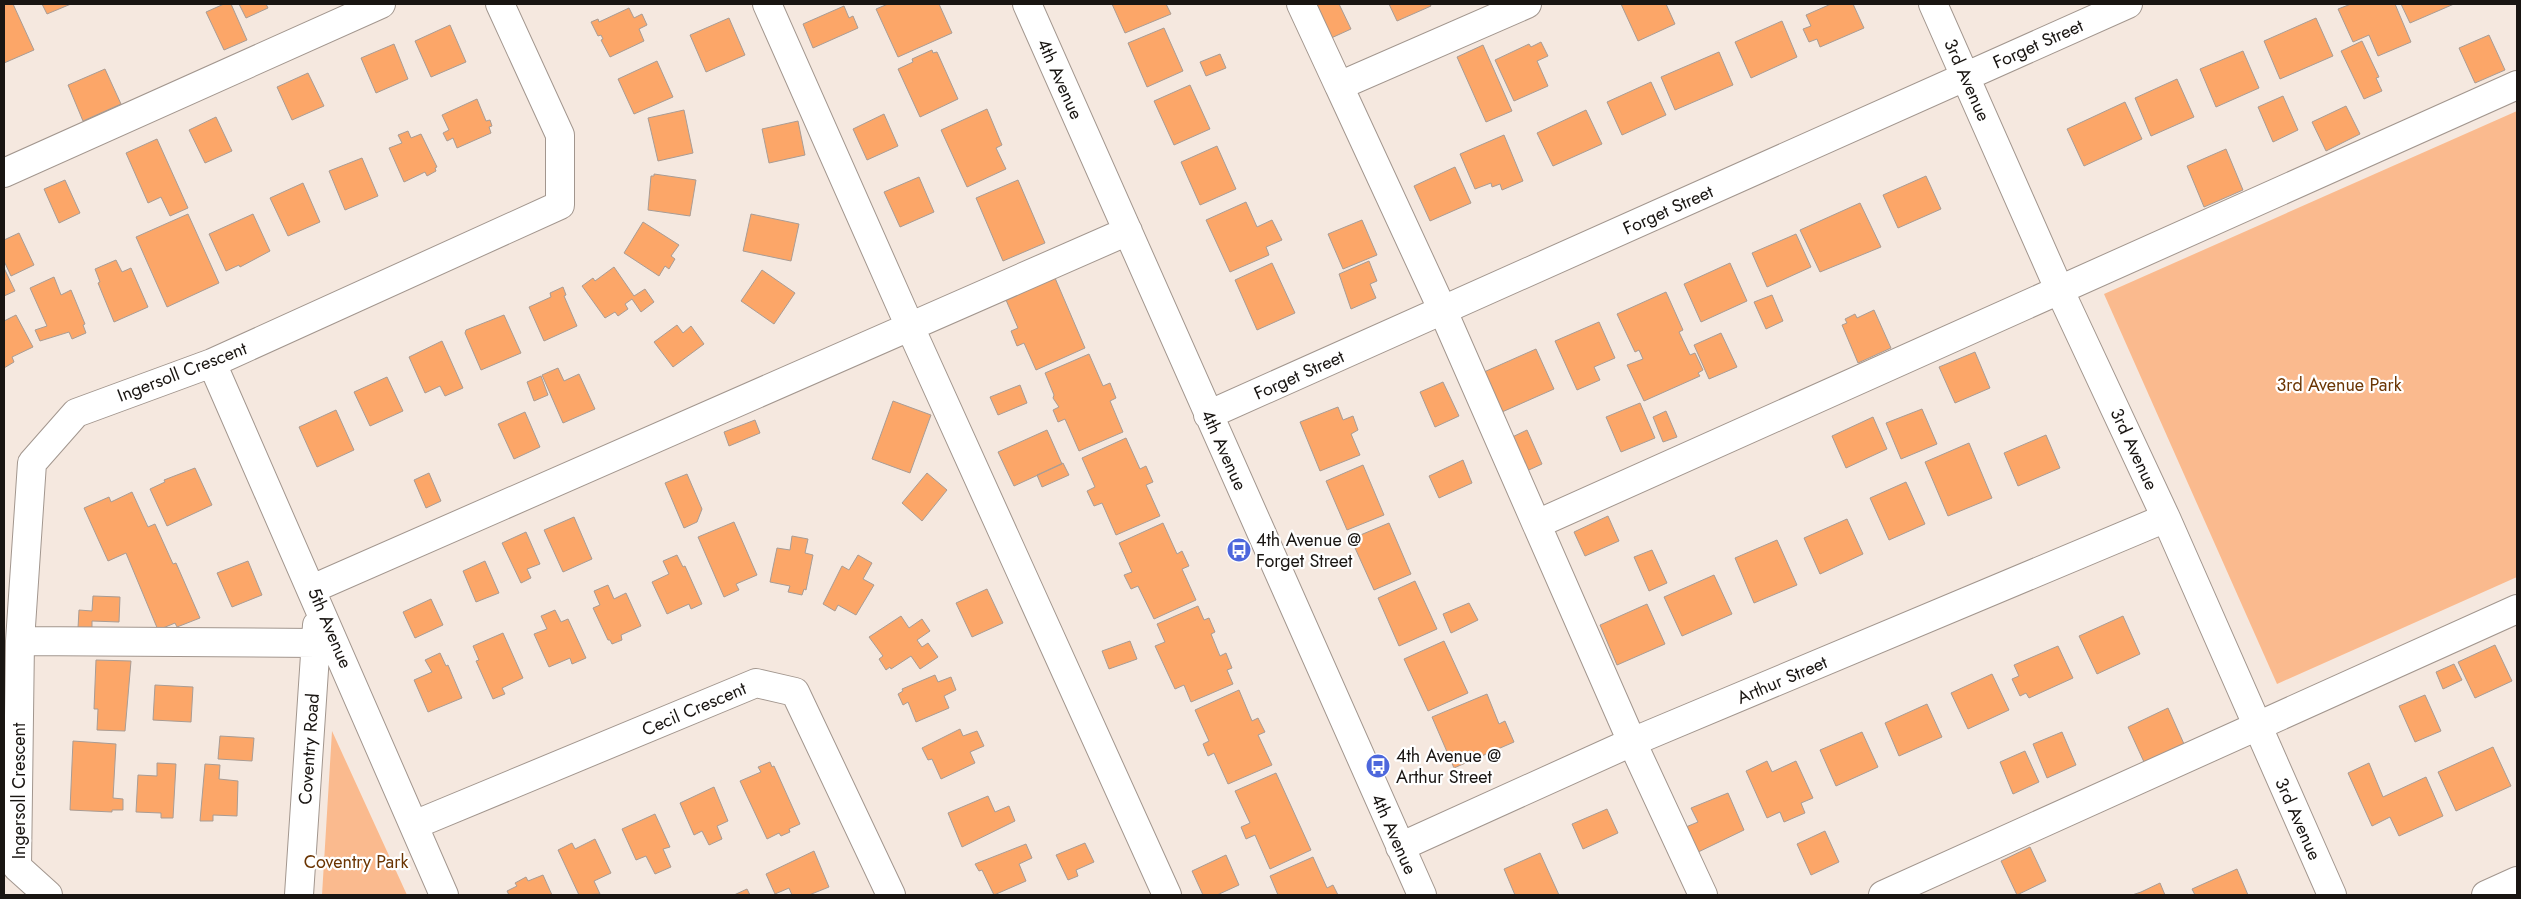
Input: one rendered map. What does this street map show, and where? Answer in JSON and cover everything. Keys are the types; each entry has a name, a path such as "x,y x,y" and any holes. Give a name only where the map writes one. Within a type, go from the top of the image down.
{"street":[{"path":"4,173 381,4"},
{"name":"Ingersoll Crescent","path":"48,895 17,867 20,641 32,463 76,413 212,363 560,205 560,135 500,4"},
{"path":"767,4 910,327 1167,895"},
{"name":"4th Avenue","path":"1027,4 1422,895"},
{"path":"1301,4 1443,311 1632,742 1703,895"},
{"path":"1339,86 1527,4"},
{"name":"3rd Avenue","path":"1933,4 2060,289 2166,518 2332,895"},
{"name":"Forget Street","path":"1208,415 2128,4"},
{"path":"1537,524 2517,85"},
{"path":"315,595 1128,231"},
{"name":"5th Avenue","path":"212,363 315,595 444,895"},
{"name":"Arthur Street","path":"1400,847 1632,742 2166,518"},
{"name":"Coventry Road","path":"299,895 316,643 315,595"},
{"path":"1883,895 2517,609"},
{"path":"20,641 316,643"},
{"name":"Cecil Crescent","path":"414,825 756,684 795,692 891,895"},
{"path":"2486,895 2517,881"}],"green space":[{"name":"3rd Avenue Park","path":"2517,111 2517,577 2277,684 2104,294"},
{"name":"Coventry Park","path":"332,731 407,895 322,895"}],"building":[{"path":"4,4 13,4 34,50 4,63"},
{"path":"42,4 71,4 47,14"},
{"path":"224,4 231,4 247,40 224,50 206,12"},
{"path":"239,4 266,4 268,8 246,18"},
{"path":"888,4 939,4 952,33 898,57 876,9"},
{"path":"1112,4 1166,4 1171,14 1125,33"},
{"path":"1312,4 1339,4 1351,29 1329,39"},
{"path":"1389,4 1430,4 1431,6 1397,21"},
{"path":"1621,4 1666,4 1675,24 1638,41"},
{"path":"1831,4 1853,4 1864,28 1820,47 1817,39 1809,42 1803,29 1811,26 1806,15"},
{"path":"2351,4 2395,4 2411,42 2378,56 2369,35 2353,42 2338,9"},
{"path":"2401,4 2454,4 2410,23"},
{"path":"844,6 849,18 853,16 858,28 813,48 803,24"},
{"path":"629,8 634,18 642,14 647,25 639,29 644,41 610,57 601,40 603,39 601,35 598,36 591,22 598,19 599,22"},
{"path":"729,18 745,55 706,72 690,35"},
{"path":"2316,18 2333,56 2280,79 2264,41"},
{"path":"1782,21 1797,57 1751,78 1735,42"},
{"path":"450,25 466,62 431,77 415,41"},
{"path":"1164,28 1183,71 1147,87 1128,43"},
{"path":"2489,35 2505,70 2475,83 2459,48"},
{"path":"2362,41 2379,77 2376,78 2382,91 2364,99 2341,51"},
{"path":"1541,42 1548,56 1537,61 1548,86 1514,101 1495,60 1529,44 1531,47"},
{"path":"394,44 408,79 376,93 361,58"},
{"path":"1483,45 1512,111 1486,122 1457,57"},
{"path":"932,50 933,53 937,52 958,99 920,117 898,69 913,62 912,59"},
{"path":"2243,51 2259,88 2216,107 2200,69"},
{"path":"1719,52 1733,85 1675,110 1661,77"},
{"path":"1220,54 1226,68 1206,76 1200,62"},
{"path":"657,61 673,97 634,114 618,79"},
{"path":"105,69 121,104 83,121 68,85"},
{"path":"308,73 324,106 292,120 277,87"},
{"path":"2177,79 2194,117 2151,136 2135,98"},
{"path":"1651,82 1666,115 1622,135 1607,102"},
{"path":"1190,85 1210,129 1174,145 1154,101"},
{"path":"2283,96 2298,130 2273,142 2258,107"},
{"path":"477,99 486,121 490,120 492,126 489,127 491,133 457,148 453,138 447,141 443,133 449,130 442,115"},
{"path":"2125,102 2142,139 2084,166 2067,129"},
{"path":"2346,106 2360,134 2326,151 2312,122"},
{"path":"987,109 1002,145 996,148 1006,169 967,187 941,130"},
{"path":"684,110 693,153 658,161 648,118"},
{"path":"1586,110 1602,144 1553,166 1537,133"},
{"path":"884,114 898,146 867,160 853,129"},
{"path":"216,117 232,151 205,163 189,130"},
{"path":"798,121 805,155 769,163 762,129"},
{"path":"408,131 411,138 421,134 437,167 435,168 436,171 427,176 425,172 404,182 389,148 402,143 398,135"},
{"path":"1504,135 1523,181 1502,190 1500,184 1492,187 1491,183 1475,189 1460,154"},
{"path":"157,139 188,208 170,216 161,197 148,203 126,153"},
{"path":"1217,146 1236,189 1200,205 1181,162"},
{"path":"2226,149 2243,190 2204,207 2187,166"},
{"path":"362,158 378,196 345,210 329,171"},
{"path":"1455,167 1471,203 1430,221 1414,186"},
{"path":"654,174 696,180 690,216 648,210 651,176 654,176"},
{"path":"1926,176 1941,209 1898,228 1883,195"},
{"path":"919,177 934,212 900,227 884,192"},
{"path":"65,180 80,213 59,223 44,189"},
{"path":"1018,180 1045,243 1003,261 976,198"},
{"path":"303,183 320,222 288,236 270,198"},
{"path":"1246,202 1257,227 1272,220 1282,240 1266,247 1269,255 1230,272 1206,220"},
{"path":"1860,203 1881,247 1820,272 1800,230"},
{"path":"188,214 219,283 167,307 136,237"},
{"path":"253,214 270,251 240,267 239,265 226,271 209,234"},
{"path":"751,214 799,224 791,261 743,251"},
{"path":"1362,220 1377,255 1343,269 1328,234"},
{"path":"643,222 679,245 671,256 675,259 669,269 665,266 659,276 624,253"},
{"path":"19,233 34,265 11,276 4,261 4,240"},
{"path":"1796,234 1811,267 1767,287 1752,253"},
{"path":"116,260 122,272 131,268 148,307 114,322 98,283 100,282 95,269"},
{"path":"1369,261 1377,281 1370,284 1376,298 1351,309 1339,274"},
{"path":"1272,263 1295,313 1257,330 1235,280"},
{"path":"1730,263 1747,301 1701,322 1684,284"},
{"path":"614,267 634,296 645,289 654,302 641,312 632,299 625,304 628,309 618,316 615,312 605,318 582,286 593,278 595,281"},
{"path":"4,268 15,291 4,296"},
{"path":"762,270 795,293 774,324 741,301"},
{"path":"54,277 61,295 71,290 85,324 83,325 86,333 72,339 69,332 40,341 35,330 47,326 30,288"},
{"path":"1055,278 1085,348 1036,370 1024,343 1017,346 1011,331 1018,328 1006,300"},
{"path":"563,287 566,295 564,296 577,326 544,341 529,307 551,297 550,293"},
{"path":"1666,292 1683,330 1679,332 1690,355 1695,353 1703,370 1698,373 1700,376 1644,401 1627,365 1643,359 1639,350 1635,352 1617,314"},
{"path":"1772,295 1783,321 1766,329 1754,302"},
{"path":"1874,310 1891,348 1858,363 1842,325 1847,323 1845,319 1855,314 1857,318"},
{"path":"16,315 33,347 12,357 14,362 4,368 4,321"},
{"path":"504,315 521,353 481,370 465,333 466,330"},
{"path":"1599,322 1615,358 1594,367 1600,380 1577,390 1555,341"},
{"path":"677,325 683,333 691,326 704,344 673,367 654,342"},
{"path":"1721,333 1737,367 1709,379 1694,345"},
{"path":"442,341 463,388 445,396 440,386 425,393 409,357"},
{"path":"1536,349 1554,389 1502,412 1484,372"},
{"path":"1975,352 1990,388 1955,403 1939,367"},
{"path":"1089,354 1103,386 1110,383 1116,398 1110,401 1123,432 1079,451 1065,419 1058,422 1053,410 1059,407 1053,398 1054,395 1045,373"},
{"path":"558,368 564,381 579,374 595,409 563,423 542,375"},
{"path":"541,376 548,395 534,401 527,382"},
{"path":"387,377 403,411 370,426 354,392"},
{"path":"1443,382 1459,416 1435,427 1420,392"},
{"path":"1020,385 1027,403 998,415 990,397"},
{"path":"893,401 931,415 910,473 872,459"},
{"path":"1640,403 1655,438 1621,452 1606,417"},
{"path":"1338,407 1343,420 1353,416 1358,430 1351,434 1360,455 1320,471 1300,422"},
{"path":"1922,409 1937,444 1901,459 1886,423"},
{"path":"336,410 354,450 317,467 299,427"},
{"path":"1666,411 1677,437 1663,442 1653,417"},
{"path":"525,412 540,447 514,459 498,424"},
{"path":"1873,417 1887,449 1846,468 1832,436"},
{"path":"755,420 760,433 729,446 724,432"},
{"path":"1047,430 1062,464 1014,486 998,452"},
{"path":"1527,430 1542,464 1520,474 1506,440"},
{"path":"2046,435 2060,468 2018,486 2004,453"},
{"path":"1126,438 1140,469 1146,466 1153,482 1146,485 1160,516 1116,535 1102,503 1094,506 1087,491 1095,487 1082,458"},
{"path":"1969,443 1992,498 1948,516 1925,462"},
{"path":"1463,460 1472,483 1439,498 1429,476"},
{"path":"1063,463 1069,475 1042,487 1037,475"},
{"path":"1363,465 1384,515 1347,530 1326,481"},
{"path":"195,468 212,505 167,526 150,489 165,482 164,480"},
{"path":"429,473 441,501 426,508 414,480"},
{"path":"927,473 947,490 922,521 902,503"},
{"path":"687,474 702,509 697,522 684,528 665,483"},
{"path":"1906,482 1925,524 1889,540 1870,498"},
{"path":"132,492 148,527 155,524 173,564 176,563 200,618 177,627 175,623 158,630 126,553 108,561 84,508 109,497 111,502"},
{"path":"1608,516 1619,541 1585,556 1574,532"},
{"path":"574,517 592,559 563,572 544,530"},
{"path":"1847,519 1863,554 1820,574 1804,538"},
{"path":"734,522 757,575 736,584 739,590 724,597 698,537"},
{"path":"1163,523 1177,554 1182,551 1189,566 1182,569 1196,600 1154,619 1138,586 1131,589 1124,575 1132,572 1119,543"},
{"path":"1389,523 1411,574 1374,590 1351,539"},
{"path":"526,532 540,564 527,569 531,578 521,583 502,543"},
{"path":"792,536 808,539 805,553 813,555 806,590 804,589 802,595 788,592 790,586 770,582 777,548 790,550"},
{"path":"1777,540 1797,585 1754,603 1735,558"},
{"path":"1652,550 1667,583 1649,591 1634,557"},
{"path":"677,555 683,567 685,566 702,604 691,609 689,604 667,614 652,582 669,574 663,561"},
{"path":"858,555 872,563 863,579 874,585 856,615 838,605 835,611 823,604 842,566 849,570"},
{"path":"248,561 262,595 232,607 217,573"},
{"path":"485,561 499,593 476,602 463,571"},
{"path":"1714,575 1732,614 1682,636 1664,597"},
{"path":"1415,581 1437,629 1399,646 1378,598"},
{"path":"608,585 614,599 626,593 641,626 621,635 622,640 612,644 608,640 593,608 600,605 594,591"},
{"path":"987,589 1003,623 972,637 956,603"},
{"path":"93,596 120,597 119,622 92,621 92,629 78,628 79,610 92,611"},
{"path":"431,599 443,625 415,638 403,612"},
{"path":"1469,603 1478,620 1451,633 1443,614"},
{"path":"1647,604 1665,644 1617,665 1600,625"},
{"path":"1198,606 1204,620 1209,618 1215,632 1211,634 1220,656 1226,653 1232,668 1227,670 1233,684 1191,702 1184,685 1175,689 1155,646 1165,642 1157,624"},
{"path":"555,610 561,622 568,619 586,658 572,664 570,658 549,667 534,634 547,629 541,616"},
{"path":"901,616 909,628 922,619 930,631 917,640 922,647 928,643 938,657 920,669 911,656 891,669 890,667 886,670 879,659 883,656 869,637"},
{"path":"2123,616 2140,654 2097,674 2079,636"},
{"path":"503,633 523,678 502,688 505,694 493,699 476,661 479,660 473,646"},
{"path":"1130,641 1137,659 1109,669 1102,651"},
{"path":"1444,641 1468,693 1428,711 1404,659"},
{"path":"2495,645 2512,681 2475,698 2458,662"},
{"path":"2058,646 2073,678 2029,698 2026,693 2020,696 2012,679 2019,676 2014,665"},
{"path":"440,653 446,666 448,665 462,698 428,712 414,680 432,672 425,660"},
{"path":"96,660 131,661 125,731 97,730 98,709 94,709"},
{"path":"2454,664 2462,680 2443,689 2436,672"},
{"path":"1992,674 2009,710 1968,729 1951,693"},
{"path":"935,675 938,682 951,677 956,690 944,696 949,708 916,722 908,702 903,705 898,694 903,691 902,689"},
{"path":"155,685 193,687 191,722 153,720"},
{"path":"1239,690 1252,721 1258,718 1265,732 1258,735 1272,765 1228,784 1214,753 1208,756 1203,744 1209,741 1195,710"},
{"path":"1487,694 1499,724 1505,721 1514,742 1454,768 1432,717"},
{"path":"2425,695 2441,731 2415,742 2399,706"},
{"path":"1927,704 1942,737 1899,756 1885,723"},
{"path":"2168,708 2184,744 2144,762 2128,727"},
{"path":"960,729 963,736 977,731 984,746 970,752 975,763 941,779 932,759 928,760 922,748"},
{"path":"1862,732 1878,767 1836,786 1820,750"},
{"path":"2062,732 2076,765 2047,778 2033,744"},
{"path":"220,736 254,738 252,761 218,759"},
{"path":"73,741 116,744 113,798 123,799 123,810 112,810 112,812 70,810"},
{"path":"2493,747 2511,786 2456,811 2438,772"},
{"path":"2025,751 2039,782 2013,794 2000,762"},
{"path":"1767,761 1772,772 1796,761 1813,798 1801,803 1805,813 1784,822 1780,812 1767,818 1746,771"},
{"path":"770,762 772,767 774,766 800,824 789,829 790,832 781,836 779,833 767,839 740,781 761,772 758,767"},
{"path":"157,763 176,764 173,818 161,818 161,813 136,812 138,775 157,776"},
{"path":"2369,763 2383,797 2426,777 2443,816 2399,836 2390,817 2372,826 2348,773"},
{"path":"205,764 220,765 219,779 238,781 237,816 213,815 213,821 200,821"},
{"path":"1276,773 1311,850 1270,869 1255,835 1246,839 1241,827 1250,823 1235,791"},
{"path":"714,787 728,821 717,826 722,839 709,845 702,831 694,835 680,803"},
{"path":"1728,793 1744,830 1692,855 1681,829 1698,822 1691,808"},
{"path":"988,796 995,812 1009,806 1015,821 962,847 948,813"},
{"path":"1607,809 1618,833 1583,849 1572,824"},
{"path":"655,814 670,847 663,849 671,867 655,874 646,856 636,860 622,829"},
{"path":"1825,831 1839,862 1811,875 1797,844"},
{"path":"595,839 611,873 594,881 600,894 579,895 558,850 572,843 575,849"},
{"path":"1085,843 1094,862 1076,870 1078,876 1068,880 1056,855"},
{"path":"1026,844 1032,858 1019,864 1026,881 994,895 982,870 979,871 975,864"},
{"path":"2030,847 2046,881 2017,895 2001,861"},
{"path":"814,851 829,887 809,895 792,895 789,888 775,894 766,874"},
{"path":"1540,853 1559,895 1515,895 1504,869"},
{"path":"1226,855 1239,885 1217,895 1203,895 1192,871"},
{"path":"1313,857 1327,888 1333,885 1338,895 1278,895 1270,876"},
{"path":"2237,869 2248,895 2195,895 2192,889"},
{"path":"543,875 552,895 509,895 507,891 517,886 515,883 526,877 528,881"},
{"path":"2160,883 2165,895 2132,895 2141,892"},
{"path":"747,889 750,895 734,895"}],"place":[{"name":"4th Avenue @ Forget Street","path":"1239,550"},
{"name":"4th Avenue @ Arthur Street","path":"1378,766"}]}
